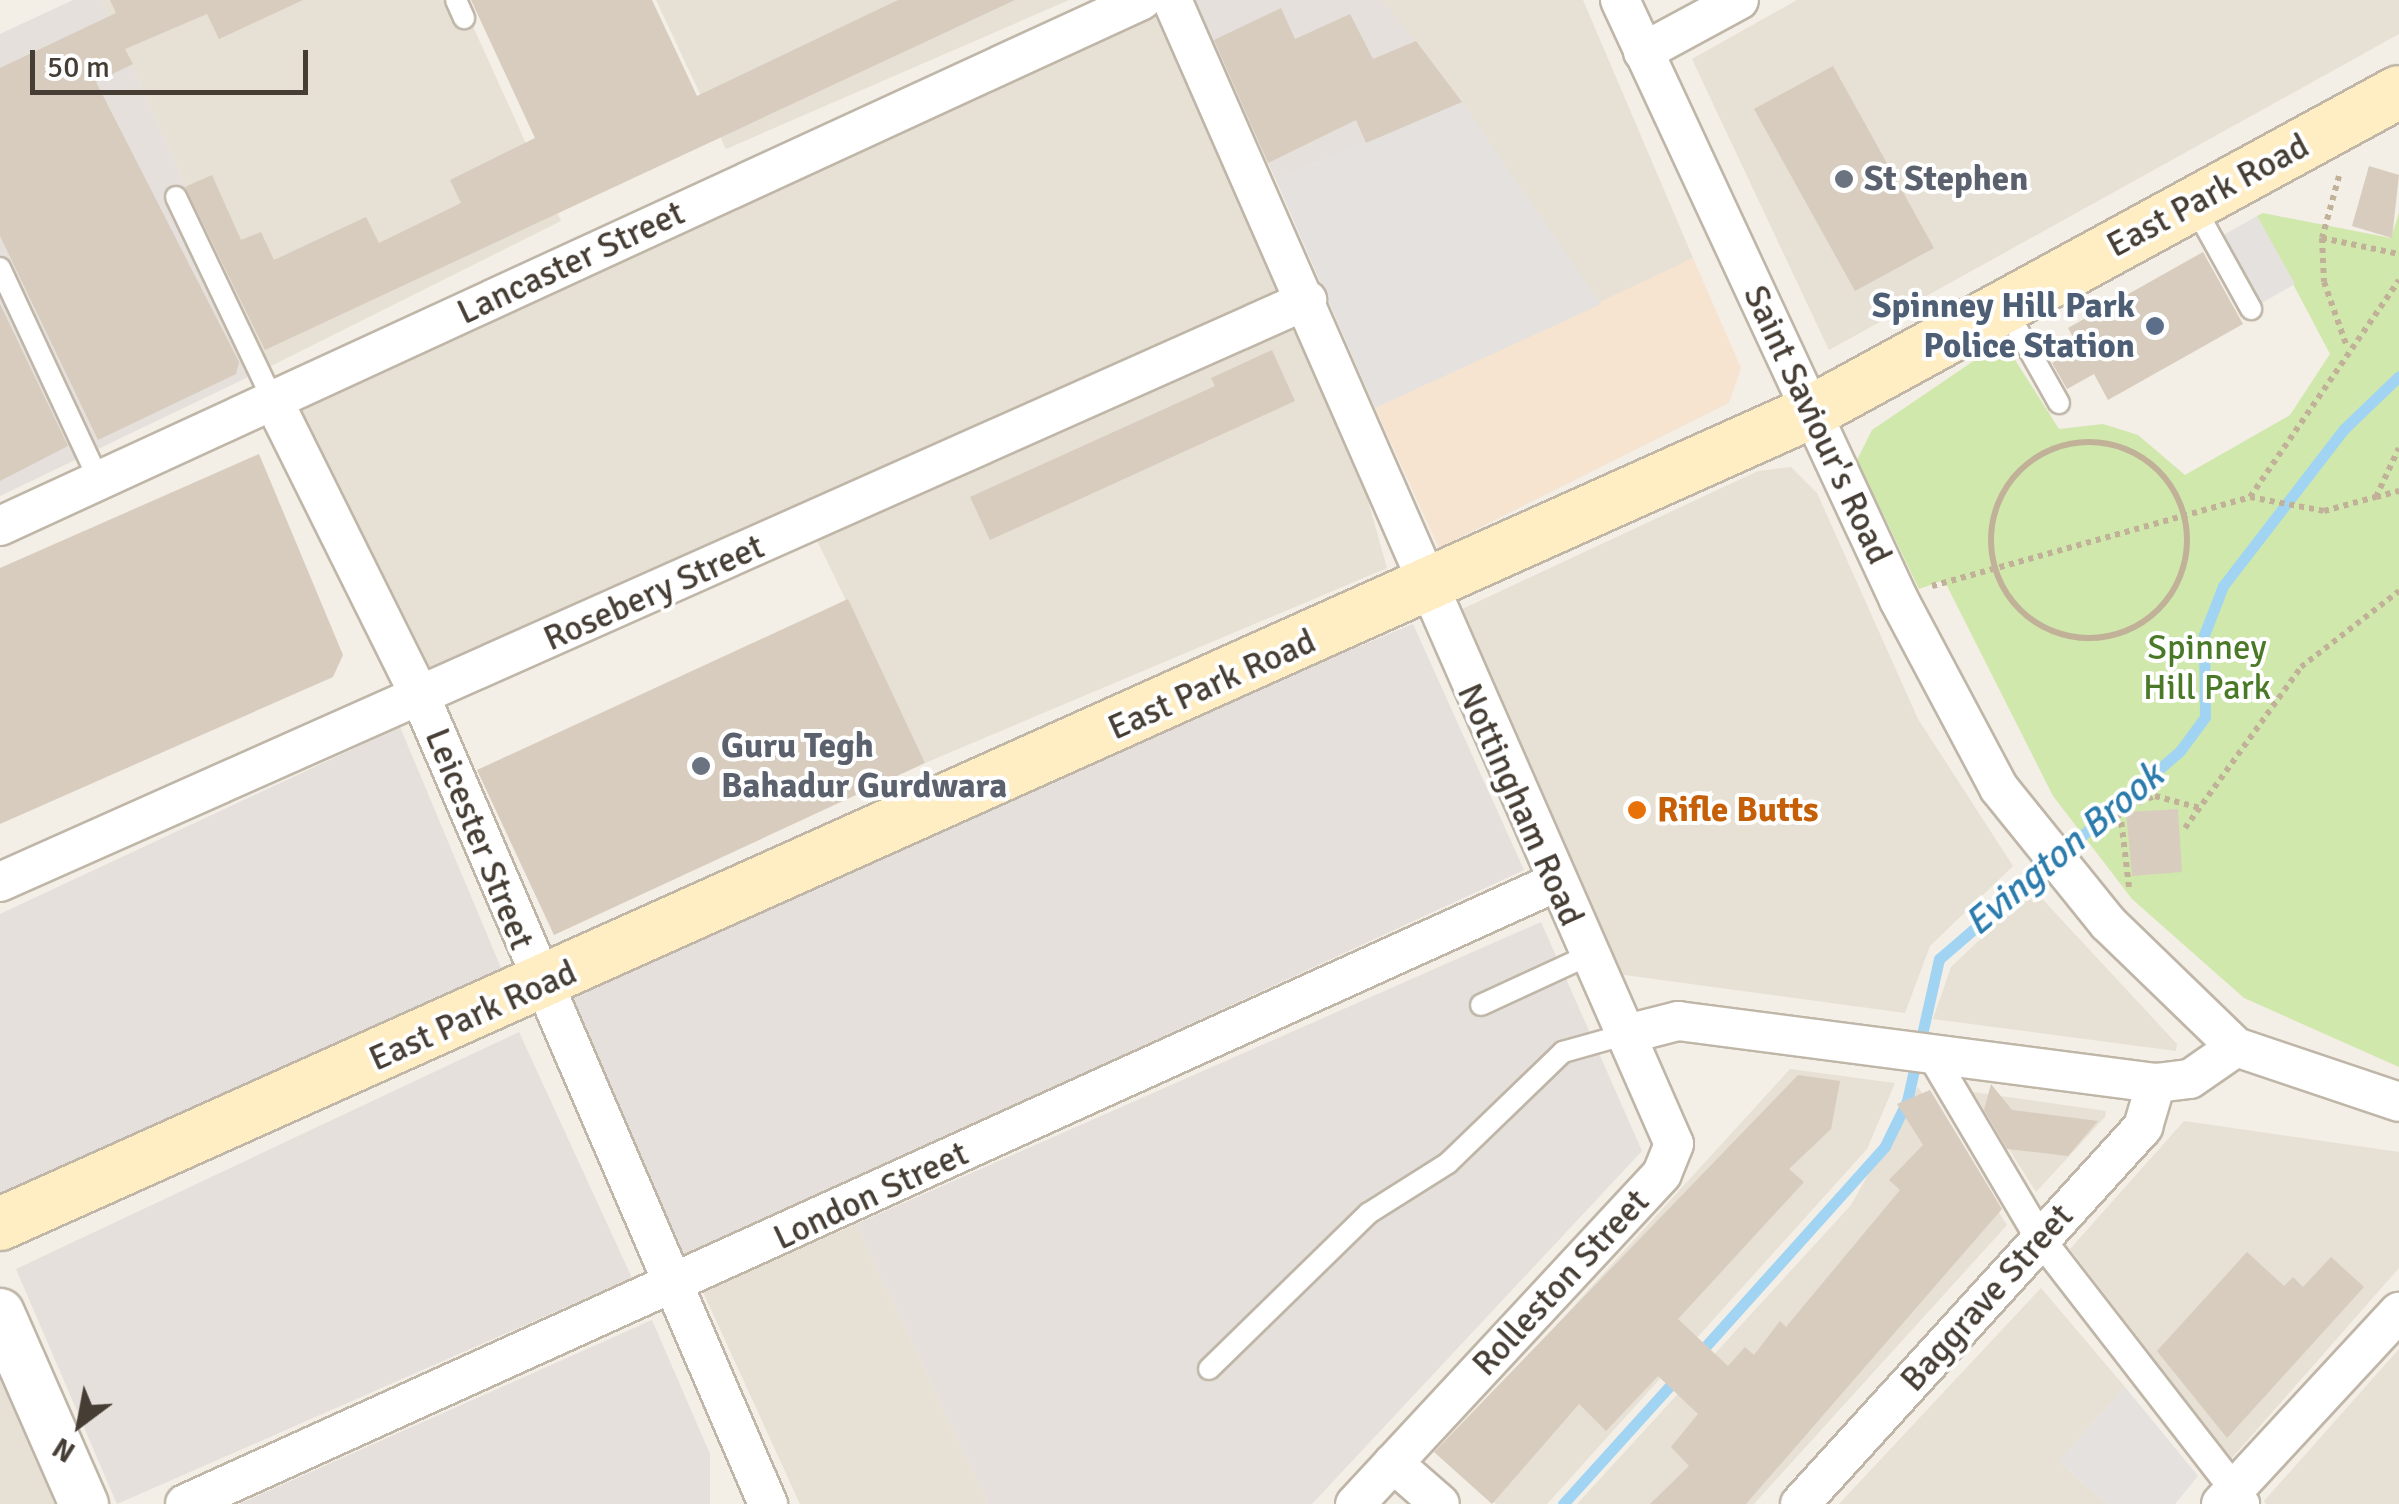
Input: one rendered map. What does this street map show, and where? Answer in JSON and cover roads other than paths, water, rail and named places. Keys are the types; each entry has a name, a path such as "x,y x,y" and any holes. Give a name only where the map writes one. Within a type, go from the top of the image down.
{"main road":[{"name":"East Park Road","path":"0,1224 540,987 1811,412 2377,104"}],"street":[{"name":"Lancaster Street","path":"0,526 1142,0"},
{"name":"Nottingham Road","path":"1172,0 1320,314 1424,589 1587,956 1627,1034"},
{"name":"Saint Saviour's Road","path":"1620,0 1898,600 1966,734 2063,872 2108,923 2236,1047"},
{"path":"1643,52 1739,0"},
{"name":"Rosebery Street","path":"0,882 1320,314"},
{"name":"Leicester Street","path":"273,400 421,698 754,1493"},
{"name":"London Street","path":"185,1504 671,1288 1554,883"},
{"path":"1627,1034 1678,1021 2156,1083 2190,1080 2236,1047 2399,1102"},
{"name":"Rolleston Street","path":"1355,1504 1670,1161 1670,1126 1627,1034"},
{"path":"1914,1051 2040,1240 2234,1499 2399,1312"},
{"name":"Baggrave Street","path":"1800,1504 2143,1127 2156,1083"},
{"path":"0,1313 84,1504"},
{"path":"1393,1463 1440,1504"}],"lane":[{"path":"176,197 273,400"},
{"path":"2193,204 2251,309"},
{"path":"0,268 99,480"},
{"path":"2004,306 2058,403"},
{"path":"1481,1005 1587,956"},
{"path":"1209,1369 1369,1212 1448,1163 1563,1052 1627,1034"}],"waterway":[{"name":"Evington Brook","path":"1696,1357 1885,1146 1907,1101 1939,959 2180,751 2205,717 2204,635 2223,586 2344,429 2399,376"},
{"name":"Evington Brook","path":"1563,1504 1677,1378"}],"place":[{"name":"St Stephen","path":"1844,179"},
{"name":"Spinney Hill Park Police Station","path":"2155,326"},
{"name":"Guru Tegh Bahadur Gurdwara","path":"701,766"},
{"name":"Rifle Butts","path":"1637,810"}],"park label":[{"name":"Spinney Hill Park","path":"2207,668"}]}
